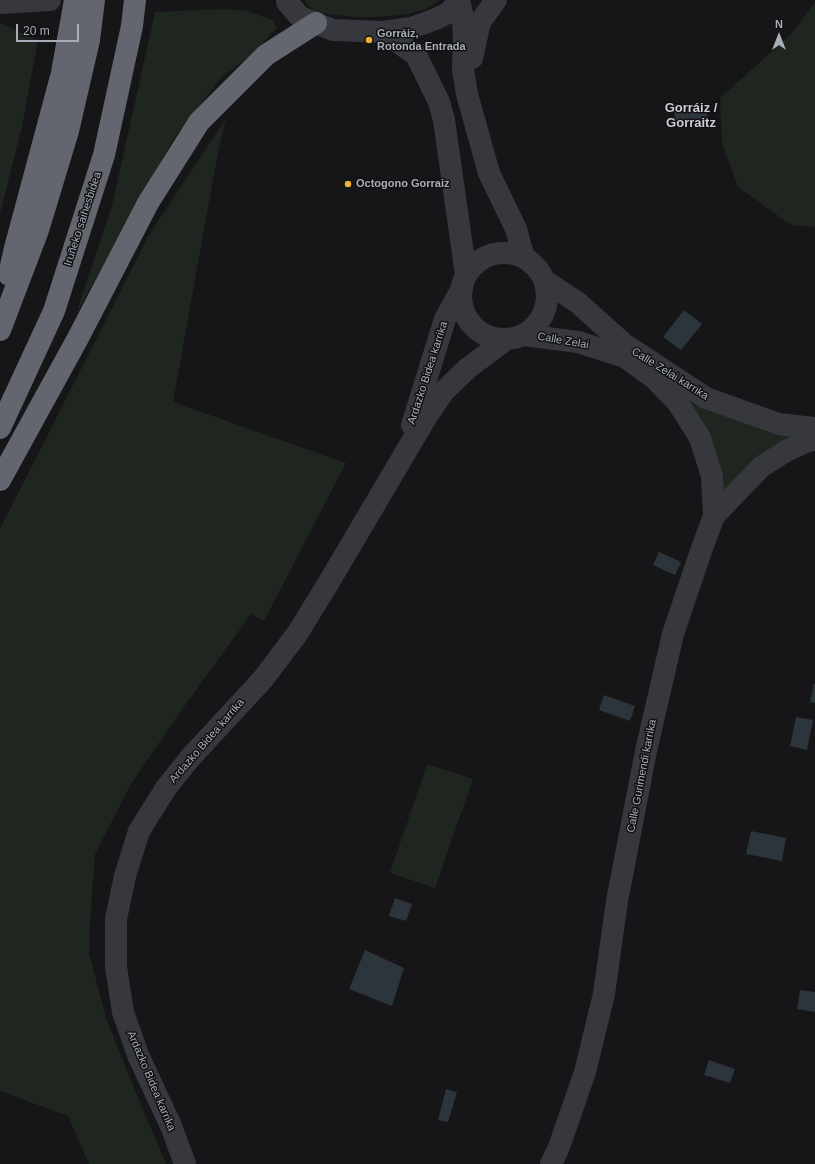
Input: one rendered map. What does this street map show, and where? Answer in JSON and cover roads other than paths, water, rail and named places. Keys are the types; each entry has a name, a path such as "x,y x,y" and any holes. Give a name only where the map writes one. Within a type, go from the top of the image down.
{"highway":[{"path":"0,314 15,248 62,73 75,0"},
{"path":"0,330 38,230 68,131 90,40 94,0"},
{"name":"Iruñeko saihesbidea","path":"0,428 54,311 104,155 132,26 136,0"},
{"path":"0,480 78,338 148,203 199,122 266,55 316,23"}],"street":[{"path":"0,3 50,0"},
{"path":"459,0 463,18 463,70 467,94 489,173 516,229 524,258"},
{"path":"283,1 300,17 332,30 383,32 412,28 436,19 450,12 459,0"},
{"path":"467,94 471,61 480,22 496,0"},
{"path":"383,32 416,55 439,102 444,120 464,281 461,301 464,314 471,325 482,334 494,338 516,337 534,328 542,317 546,306 548,293 545,281 533,264 524,258 512,254 498,254 486,257 474,265 464,281"},
{"name":"Ardazko Bidea karrika","path":"400,461 445,320 464,281"},
{"name":"Calle Zelai karrika","path":"545,281 577,302 624,344 706,398 779,424 815,428"},
{"name":"Ardazko Bidea karrika","path":"185,1164 171,1126 138,1055 123,1012 116,967 116,919 125,876 139,831 190,758 263,679 297,634 400,461 444,391 468,368 516,337"},
{"name":"Calle Zelai","path":"516,337 578,342 626,357 654,378 678,403 700,438 712,476 714,516"},
{"name":"Calle Gurimendi karrika","path":"551,1164 559,1147 585,1072 604,994 617,901 646,751 673,634 702,548 714,516 761,467 786,450 808,441 815,440"}],"place":[{"name":"Gorráiz, Rotonda Entrada","path":"369,40"},
{"name":"Octogono Gorraiz","path":"348,184"}],"district":[{"name":"Gorráiz / Gorraitz","path":"691,116"}]}
